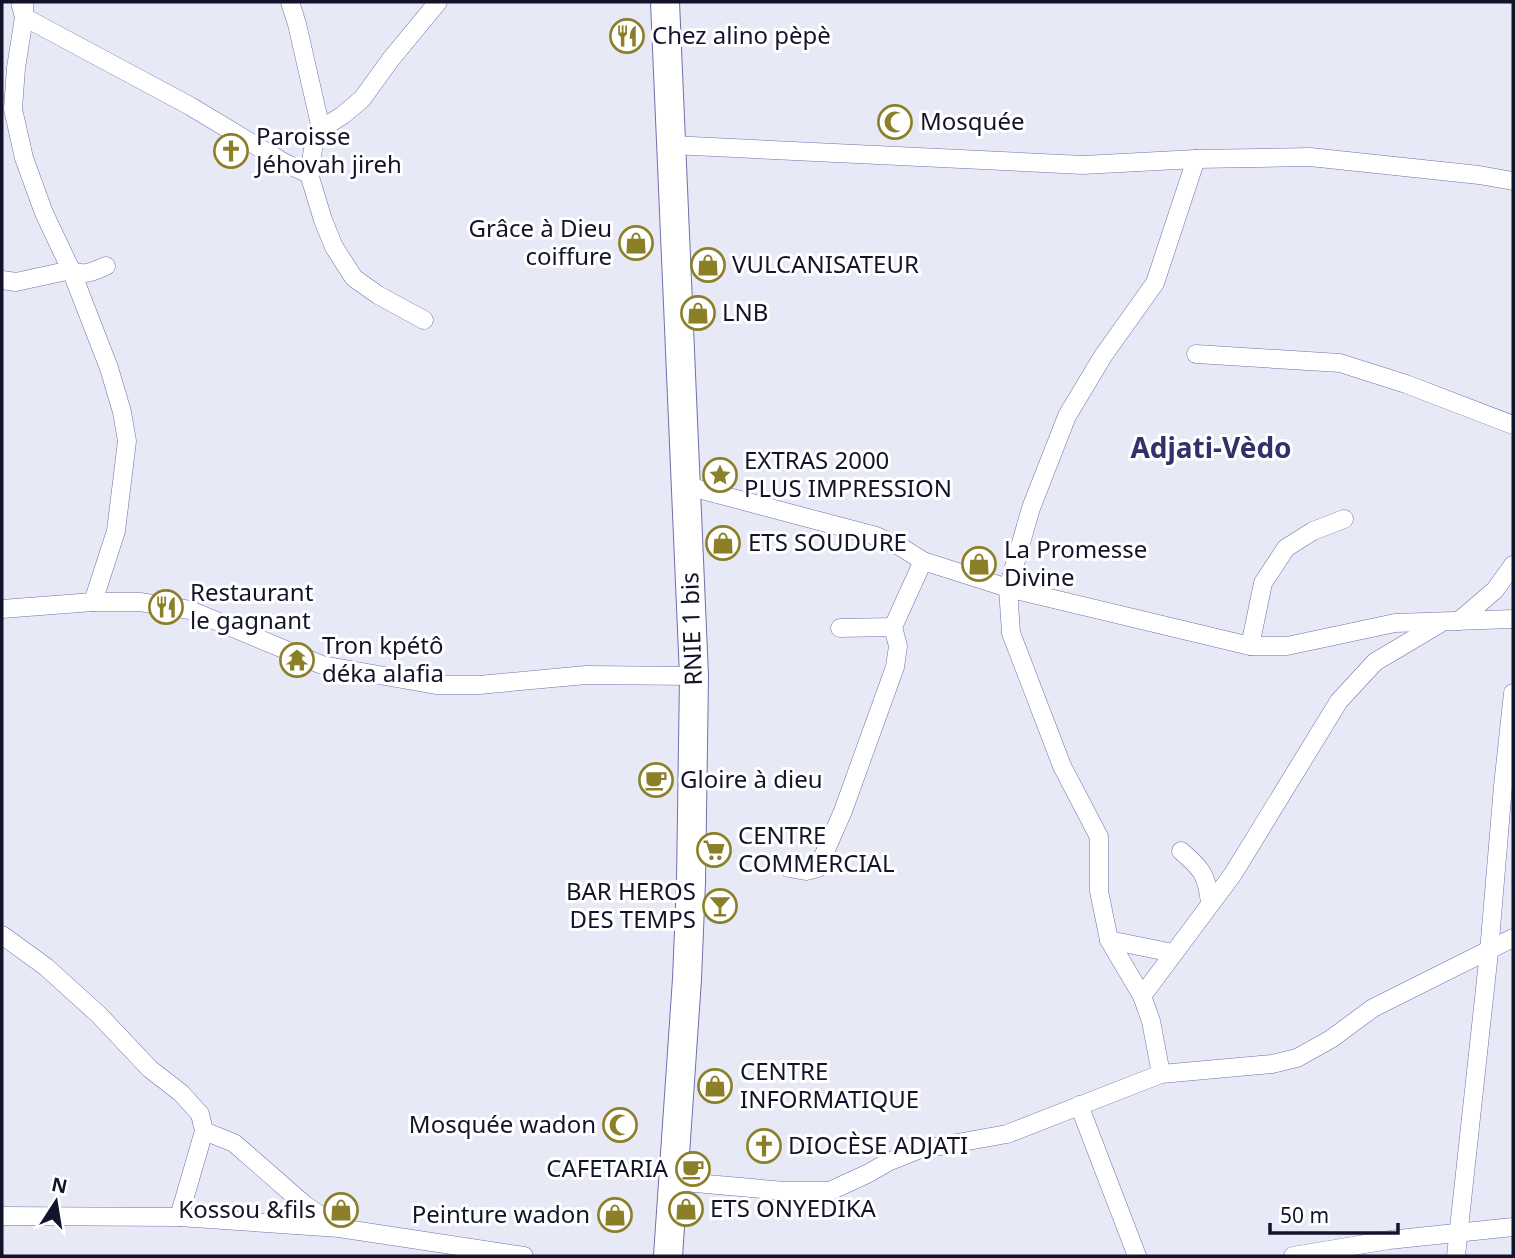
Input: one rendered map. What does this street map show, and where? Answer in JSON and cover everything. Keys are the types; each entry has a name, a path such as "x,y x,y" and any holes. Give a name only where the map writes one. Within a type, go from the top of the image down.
{"main road":[{"name":"RNIE 1 bis","path":"665,2 694,676 687,979 668,1256"}],"street":[{"path":"290,2 321,129"},
{"path":"424,320 378,295 354,278 334,247 309,174 313,148 321,129 362,99 438,2"},
{"path":"93,602 116,531 127,441 109,368 71,270 44,213 8,109 16,68 22,7 283,162 309,174"},
{"path":"671,145 1083,165 1310,157 1513,181"},
{"path":"1161,1074 1151,1021 1142,996 1109,940 1100,891 1099,837 1062,766 1012,633 1008,588 1031,508 1067,416 1103,356 1155,283 1196,159"},
{"path":"2,280 16,282 71,270 78,274 91,273 106,266"},
{"path":"1196,354 1340,363 1406,384 1513,425"},
{"path":"687,486 876,536 923,561 1008,588 1250,646 1287,646 1395,623 1513,619"},
{"path":"1250,646 1263,583 1286,548 1313,531 1344,519"},
{"path":"789,867 806,871 818,868 843,811 895,667 898,646 893,627 923,561"},
{"path":"1142,996 1233,874 1339,701 1375,662 1450,622 1494,590 1513,565"},
{"path":"2,609 93,602 140,603 190,610 322,665 436,685 479,685 586,675 694,676"},
{"path":"840,628 893,627"},
{"path":"1455,1256 1460,1234 1513,693"},
{"path":"1181,851 1200,867 1208,881 1210,902"},
{"path":"2,935 46,967 200,1114 204,1131 179,1217"},
{"path":"673,1181 785,1191 830,1191 918,1150 1007,1133 1161,1074 1272,1064 1297,1058 1331,1039 1373,1008 1513,938"},
{"path":"1109,940 1173,953"},
{"path":"1079,1105 1138,1256"},
{"path":"204,1131 234,1143 305,1205 339,1228"},
{"path":"2,1216 179,1217 339,1228 524,1256"},
{"path":"1293,1256 1357,1251 1389,1240 1513,1227"}],"place":[{"name":"Chez alino pèpè","path":"627,36"},
{"name":"Mosquée","path":"895,122"},
{"name":"Paroisse Jéhovah jireh","path":"231,151"},
{"name":"Grâce à Dieu coiffure","path":"636,243"},
{"name":"VULCANISATEUR","path":"708,265"},
{"name":"LNB","path":"698,313"},
{"name":"EXTRAS 2000 PLUS IMPRESSION","path":"720,475"},
{"name":"ETS SOUDURE","path":"723,543"},
{"name":"La Promesse Divine","path":"979,564"},
{"name":"Restaurant le gagnant","path":"166,607"},
{"name":"Tron kpétô déka alafia","path":"297,660"},
{"name":"Gloire à dieu","path":"656,780"},
{"name":"CENTRE COMMERCIAL","path":"714,850"},
{"name":"BAR HEROS DES TEMPS","path":"720,906"},
{"name":"CENTRE INFORMATIQUE","path":"715,1086"},
{"name":"Mosquée wadon","path":"620,1125"},
{"name":"DIOCÈSE ADJATI","path":"764,1146"},
{"name":"CAFETARIA","path":"693,1169"},
{"name":"ETS ONYEDIKA","path":"686,1209"},
{"name":"Kossou &fils","path":"341,1210"},
{"name":"Peinture wadon","path":"615,1215"}],"district":[{"name":"Adjati-Vèdo","path":"1211,448"}]}
